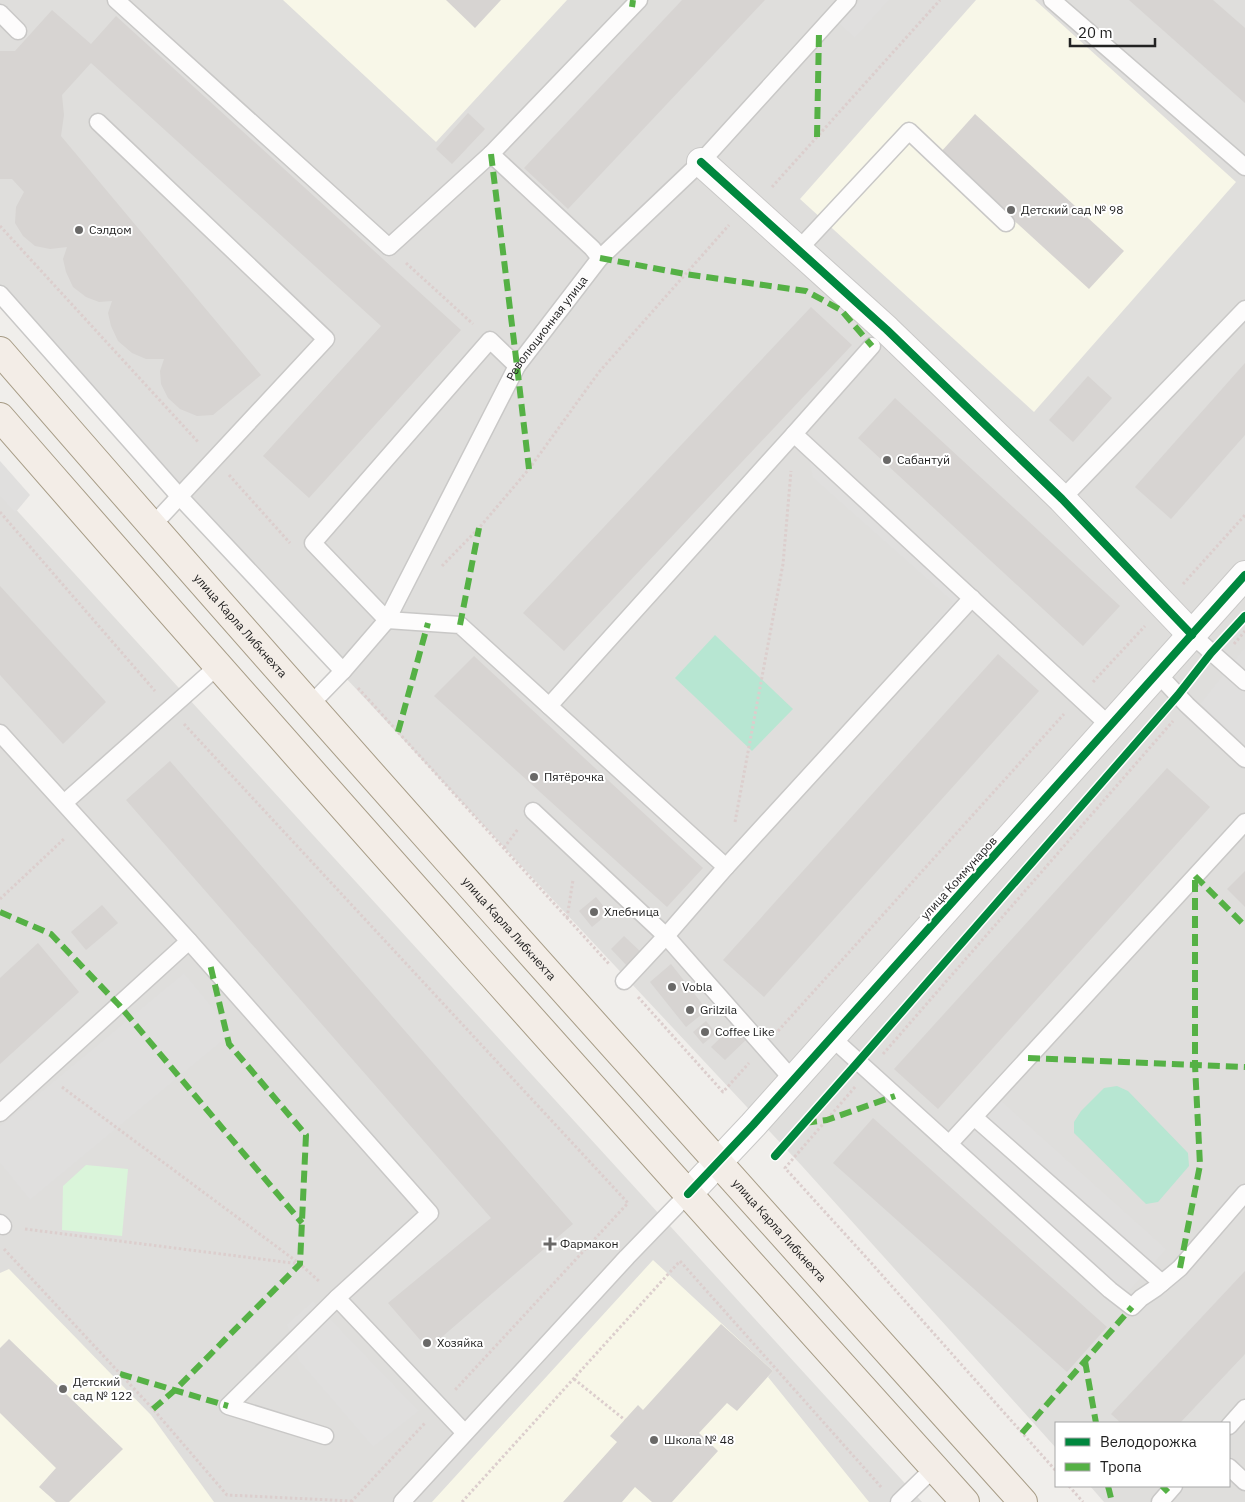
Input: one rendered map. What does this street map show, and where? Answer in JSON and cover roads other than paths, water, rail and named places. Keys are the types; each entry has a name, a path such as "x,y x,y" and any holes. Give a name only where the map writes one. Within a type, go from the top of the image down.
{"main road":[{"name":"улица Карла Либкнехта","path":"0,351 310,705 1023,1502"},
{"path":"0,417 688,1194 965,1502"}],"street":[{"path":"701,162 887,330 1062,499 1192,635"},
{"name":"улица Коммунаров","path":"688,1194 793,1080 1245,575"}],"lane":[{"path":"116,0 389,248 491,154 639,0"},
{"name":"Революционная улица","path":"310,705 343,671 387,620 518,366 600,258 701,162 848,0"},
{"path":"1052,0 1245,167"},
{"path":"0,13 18,31"},
{"path":"98,122 326,339 152,526"},
{"path":"798,250 910,131 1006,223"},
{"path":"491,154 592,248 600,258"},
{"path":"0,294 179,496 343,671"},
{"path":"1062,499 1245,309"},
{"path":"518,366 490,340 313,543 387,620 460,625 726,867"},
{"path":"549,706 872,346"},
{"path":"794,434 1110,726"},
{"path":"624,981 972,598"},
{"path":"1192,635 1245,682"},
{"path":"64,803 219,665"},
{"path":"1157,673 1187,705 1245,759"},
{"path":"0,733 189,940 430,1213 337,1298 228,1406 325,1436"},
{"path":"533,811 666,936 793,1080"},
{"path":"948,1144 1245,822"},
{"path":"0,1113 189,940"},
{"path":"831,1037 1110,1290 1132,1307 1180,1268 1245,1193"},
{"path":"974,1117 1162,1283"},
{"path":"402,1502 688,1194"},
{"path":"337,1298 466,1433"},
{"path":"1230,1425 1245,1408"},
{"path":"893,1498 934,1468"},
{"path":"1230,1468 1245,1482"},
{"path":"1160,1502 1173,1487"}],"place":[{"name":"Детский сад № 98","path":"1011,210"},
{"name":"Сэлдом","path":"79,230"},
{"name":"Сабантуй","path":"887,460"},
{"name":"Пятёрочка","path":"534,777"},
{"name":"Хлебница","path":"594,912"},
{"name":"Vobla","path":"672,987"},
{"name":"Grilzila","path":"690,1010"},
{"name":"Coffee Like","path":"705,1032"},
{"name":"Фармакон","path":"550,1244"},
{"name":"Хозяйка","path":"427,1343"},
{"name":"Детский сад № 122","path":"63,1389"},
{"name":"Школа № 48","path":"654,1440"}]}
